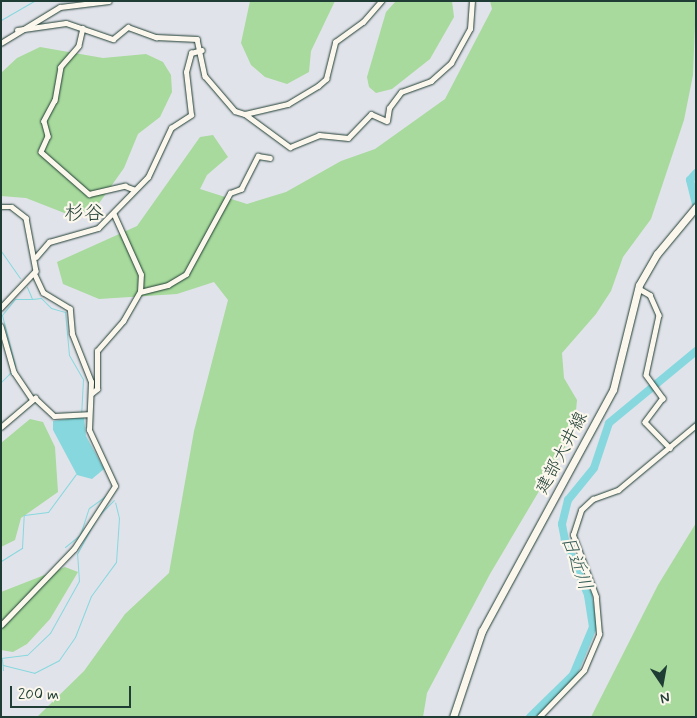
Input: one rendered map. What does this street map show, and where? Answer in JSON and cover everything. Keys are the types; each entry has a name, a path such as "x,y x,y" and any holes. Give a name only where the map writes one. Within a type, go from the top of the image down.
{"main road":[{"name":"建部大井線","path":"453,717 482,631 613,390 638,288 657,254 694,209"}],"street":[{"path":"1,43 17,30 65,5 91,6 110,1"},
{"path":"245,114 288,104 318,86 326,79 335,42 363,22 381,1"},
{"path":"17,30 66,23 113,39 131,27 156,37 196,39 202,50 205,76 234,111 245,114 290,147 319,135 348,138 371,114 387,121 388,108 401,92 431,81 455,56 470,29 472,1"},
{"path":"83,28 79,46 61,67 55,100 44,121 48,136 41,152 89,194 125,186 133,189"},
{"path":"36,257 49,242 91,231 114,215 133,189 152,171 172,128 191,115 186,72 191,53 202,50"},
{"path":"140,292 168,285 186,274 230,193 240,189 258,156 270,158"},
{"path":"1,207 12,207 26,218 36,257 35,276 43,292 70,310 70,327 91,382 91,394 83,414 90,435 110,467 115,490 96,510 74,548 1,624"},
{"path":"91,394 96,389 97,351 124,321 140,292 141,275 114,215"},
{"path":"1,308 35,276"},
{"path":"638,288 650,295 659,315 646,375 658,392 662,402 645,422 670,448"},
{"path":"1,326 14,372 32,399"},
{"path":"1,427 32,399 41,400 54,416 83,414"},
{"path":"539,717 584,670 599,634 596,597 573,535 581,510 593,499 618,490 696,425"}],"green space":[{"path":"250,1 335,1 311,51 309,72 287,84 265,77 251,65 241,43"},
{"path":"396,1 452,1 454,17 430,59 392,89 376,93 369,87 367,77 386,12"},
{"path":"490,1 696,1 693,75 684,120 651,219 623,257 611,291 596,314 562,353 564,378 577,400 574,432 490,574 427,693 423,717 37,717 84,671 125,614 169,573 194,431 228,300 214,282 177,294 99,299 63,284 57,262 137,226 200,137 213,135 228,157 207,175 200,189 247,204 286,192 341,161 375,149 445,99 492,9"},
{"path":"40,47 103,58 146,54 163,62 171,75 172,92 160,117 138,134 124,168 95,209 72,216 26,198 1,196 1,73 17,58"},
{"path":"30,419 43,422 55,447 58,492 21,518 15,540 1,547 1,443"},
{"path":"696,523 696,717 591,717 658,585"},
{"path":"65,567 78,572 50,619 27,644 13,652 1,650 1,592"}],"water":[{"path":"84,417 86,436 104,469 92,479 77,475 53,430 53,421"}],"waterway":[{"path":"1,20 34,1"},
{"name":"日近川","path":"696,173 690,180 696,204"},
{"path":"1,251 20,278"},
{"path":"27,287 32,299 41,298 51,308 65,312 69,355 83,379 81,412"},
{"path":"15,366 2,315 15,299 31,299"},
{"name":"日近川","path":"530,717 573,675 593,627 588,595 565,540 562,524 568,500 594,468 609,423 696,351"},
{"path":"1,382 11,372"},
{"path":"1,561 22,548 24,515 48,512 76,474"},
{"path":"65,547 80,535 89,508 107,495"},
{"path":"99,515 114,500"},
{"path":"3,665 34,673 59,660 75,637 91,596 116,562 119,518 115,502"},
{"path":"1,658 27,655 50,633 79,581 77,554 95,520"},
{"path":"2,659 3,670"}],"district":[{"name":"杉谷","path":"84,213"}]}
